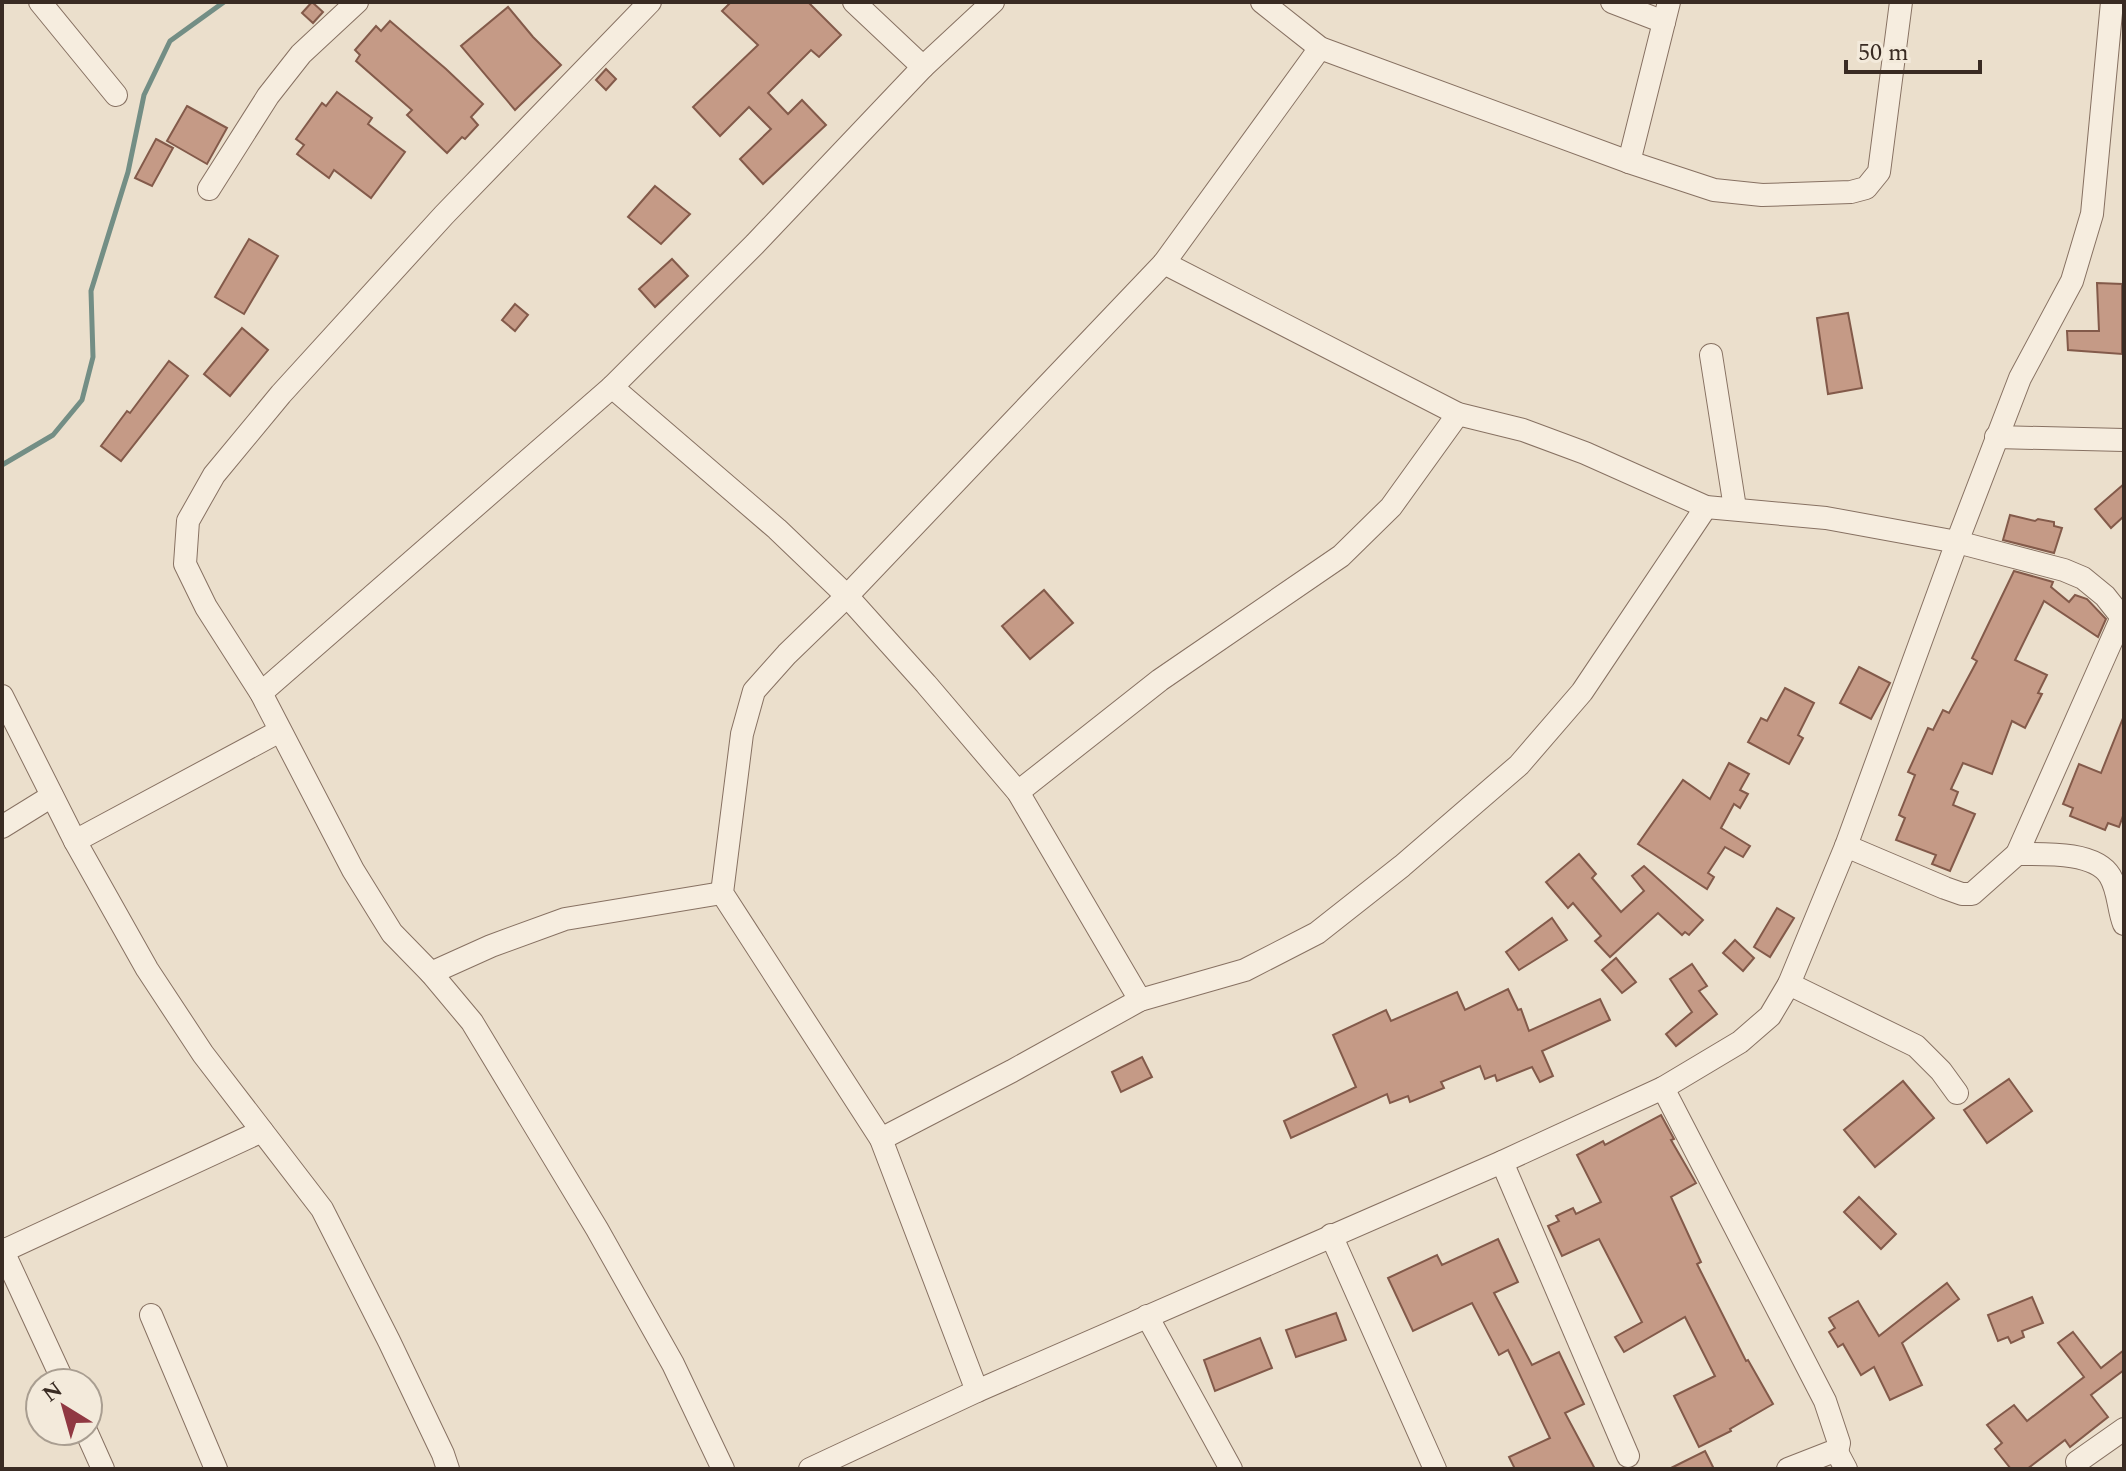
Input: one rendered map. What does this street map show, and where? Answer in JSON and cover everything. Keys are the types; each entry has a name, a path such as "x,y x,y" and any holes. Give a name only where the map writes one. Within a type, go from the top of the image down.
{"street":[{"path":"40,2 116,95"},
{"path":"209,189 268,96 301,54 357,2"},
{"path":"650,2 444,215 281,394 207,487 188,521 185,564 206,607 261,693 361,883 392,933 472,1022 597,1229 673,1364 723,1469"},
{"path":"854,2 923,67"},
{"path":"261,693 612,387 755,244 923,67 993,2"},
{"path":"1262,2 1320,48 1629,162 1714,190 1762,195 1851,192 1866,188 1879,172 1901,2"},
{"path":"1612,2 1667,12 1629,162"},
{"path":"810,1469 977,1391 1502,1162 1663,1088 1740,1042 1770,1016 1789,984 1846,846 2020,378 2072,281 2092,214 2112,2"},
{"path":"977,1391 881,1139 722,893 742,734 754,691 787,654 847,596 1164,263 1320,48"},
{"path":"1164,263 1458,414 1523,430 1585,453 1706,507 1826,518 1957,542 2064,570 2083,578 2105,596 2123,619 2017,854 1972,894 1962,894 1846,846"},
{"path":"1711,355 1735,508"},
{"path":"612,387 777,529 847,596 926,684 1018,792 1140,1000"},
{"path":"1018,792 1160,680 1341,556 1391,507 1458,414"},
{"path":"1996,437 2124,440"},
{"path":"881,1139 1140,1000 1245,970 1317,933 1402,866 1519,765 1582,692 1706,507"},
{"path":"2,696 75,841 147,969 203,1054 322,1209 396,1355 448,1469"},
{"path":"75,841 280,731"},
{"path":"2,827 52,796"},
{"path":"2017,854 2047,854 2093,861 2109,873 2116,888 2124,924"},
{"path":"431,973 491,946 565,919 722,893"},
{"path":"1789,984 1916,1046 1941,1071 1957,1093"},
{"path":"1663,1088 1825,1401 1839,1443 1841,1460"},
{"path":"57,1367 2,1250 262,1131"},
{"path":"1502,1162 1628,1456"},
{"path":"1331,1235 1435,1469"},
{"path":"151,1315 216,1469"},
{"path":"1147,1316 1231,1469"},
{"path":"2077,1462 2124,1429"},
{"path":"93,1447 103,1469"},
{"path":"1788,1469 1829,1453 1841,1460"}],"building":[{"path":"312,2 323,12 313,23 302,13"},
{"path":"731,2 808,2 841,35 819,57 811,50 768,93 788,114 802,100 826,125 763,184 740,159 771,129 749,107 720,136 693,107 758,45 722,11"},
{"path":"508,7 561,65 515,110 461,46"},
{"path":"390,21 483,104 471,117 478,125 447,153 407,115 412,110 356,61 360,55 355,50 376,26 381,31"},
{"path":"606,69 616,79 606,90 596,80"},
{"path":"337,92 372,118 368,124 405,152 371,198 334,170 329,178 297,154 304,145 296,139 322,103 326,106"},
{"path":"187,106 227,128 207,164 167,141"},
{"path":"156,139 173,148 152,186 135,178"},
{"path":"655,186 690,214 661,244 628,217"},
{"path":"249,239 278,256 244,314 215,297"},
{"path":"672,259 688,276 655,307 639,289"},
{"path":"2097,283 2122,284 2122,354 2068,350 2067,331 2099,331"},
{"path":"515,304 528,315 515,331 502,320"},
{"path":"1848,313 1862,388 1828,394 1817,318"},
{"path":"242,328 268,350 230,396 204,374"},
{"path":"169,361 188,376 121,461 101,446"},
{"path":"2124,484 2124,516 2111,528 2095,509"},
{"path":"2010,515 2054,522 2054,526 2062,528 2054,553 2003,540"},
{"path":"2014,571 2053,582 2051,587 2069,602 2075,595 2087,599 2106,619 2098,637 2044,601 2015,660 2047,675 2038,693 2042,694 2025,728 2012,721 1992,774 1963,763 1951,789 1958,792 1953,805 1975,814 1950,871 1932,864 1936,855 1896,840 1905,818 1899,815 1915,775 1908,772 1928,728 1933,730 1943,710 1949,713 1977,661 1972,658"},
{"path":"1044,590 1073,623 1030,659 1002,626"},
{"path":"1859,667 1890,683 1871,719 1840,703"},
{"path":"1785,688 1814,703 1798,735 1803,738 1789,764 1748,742 1761,718 1767,721"},
{"path":"2123,718 2124,813 2119,827 2108,823 2105,830 2070,816 2073,808 2063,804 2079,764 2101,773"},
{"path":"1729,763 1749,774 1740,790 1748,794 1740,808 1734,804 1721,828 1750,846 1743,857 1725,847 1708,873 1714,877 1707,889 1638,844 1683,780 1710,799"},
{"path":"1579,854 1596,874 1592,878 1621,912 1644,891 1632,876 1644,866 1703,920 1689,935 1685,932 1682,935 1658,913 1610,957 1595,941 1601,936 1573,903 1568,908 1546,882"},
{"path":"1777,908 1794,918 1770,957 1754,947"},
{"path":"1552,918 1567,940 1519,970 1506,952"},
{"path":"1735,940 1754,958 1743,971 1723,953"},
{"path":"1616,958 1636,982 1622,993 1602,970"},
{"path":"1692,964 1707,986 1699,991 1717,1014 1676,1046 1666,1034 1692,1012 1670,979"},
{"path":"1508,989 1518,1010 1521,1009 1529,1031 1600,999 1610,1020 1542,1051 1553,1076 1540,1082 1532,1067 1497,1081 1495,1075 1485,1079 1480,1066 1441,1082 1444,1088 1410,1102 1408,1096 1390,1103 1387,1094 1291,1138 1284,1121 1356,1087 1333,1035 1386,1010 1391,1021 1457,992 1465,1010"},
{"path":"1142,1057 1152,1077 1121,1092 1112,1072"},
{"path":"2009,1079 2032,1111 1987,1143 1964,1110"},
{"path":"1903,1081 1934,1118 1875,1167 1844,1130"},
{"path":"1661,1115 1674,1139 1671,1140 1696,1183 1671,1197 1701,1262 1697,1264 1746,1361 1773,1404 1699,1447 1674,1396 1715,1376 1685,1317 1624,1352 1615,1337 1642,1322 1599,1239 1562,1256 1548,1226 1559,1221 1556,1216 1573,1208 1576,1214 1601,1202 1577,1155 1603,1141 1605,1145"},
{"path":"1859,1197 1896,1234 1881,1249 1844,1212"},
{"path":"1498,1239 1518,1282 1494,1293 1532,1365 1559,1352 1584,1404 1565,1413 1595,1469 1515,1469 1509,1457 1550,1438 1508,1350 1499,1355 1472,1303 1413,1331 1388,1278 1437,1255 1442,1265"},
{"path":"1947,1283 1959,1299 1902,1343 1922,1385 1890,1400 1874,1367 1861,1375 1843,1344 1838,1347 1829,1332 1835,1328 1829,1318 1858,1301 1879,1336"},
{"path":"2032,1297 2043,1323 2022,1331 2024,1337 2011,1343 2008,1337 1998,1341 1988,1315"},
{"path":"1336,1313 1346,1340 1296,1357 1286,1330"},
{"path":"2073,1332 2101,1368 2124,1350 2124,1370 2091,1395 2108,1417 2070,1447 2065,1440 2027,1469 2011,1469 1995,1449 2002,1443 1987,1425 2014,1405 2027,1421 2084,1377 2058,1343"},
{"path":"1260,1338 1272,1368 1215,1391 1204,1360"},
{"path":"1705,1451 1714,1469 1669,1469"}],"waterway":[{"path":"2,465 53,435 82,400 93,357 91,291 128,172 144,95 170,41 224,2"}]}
